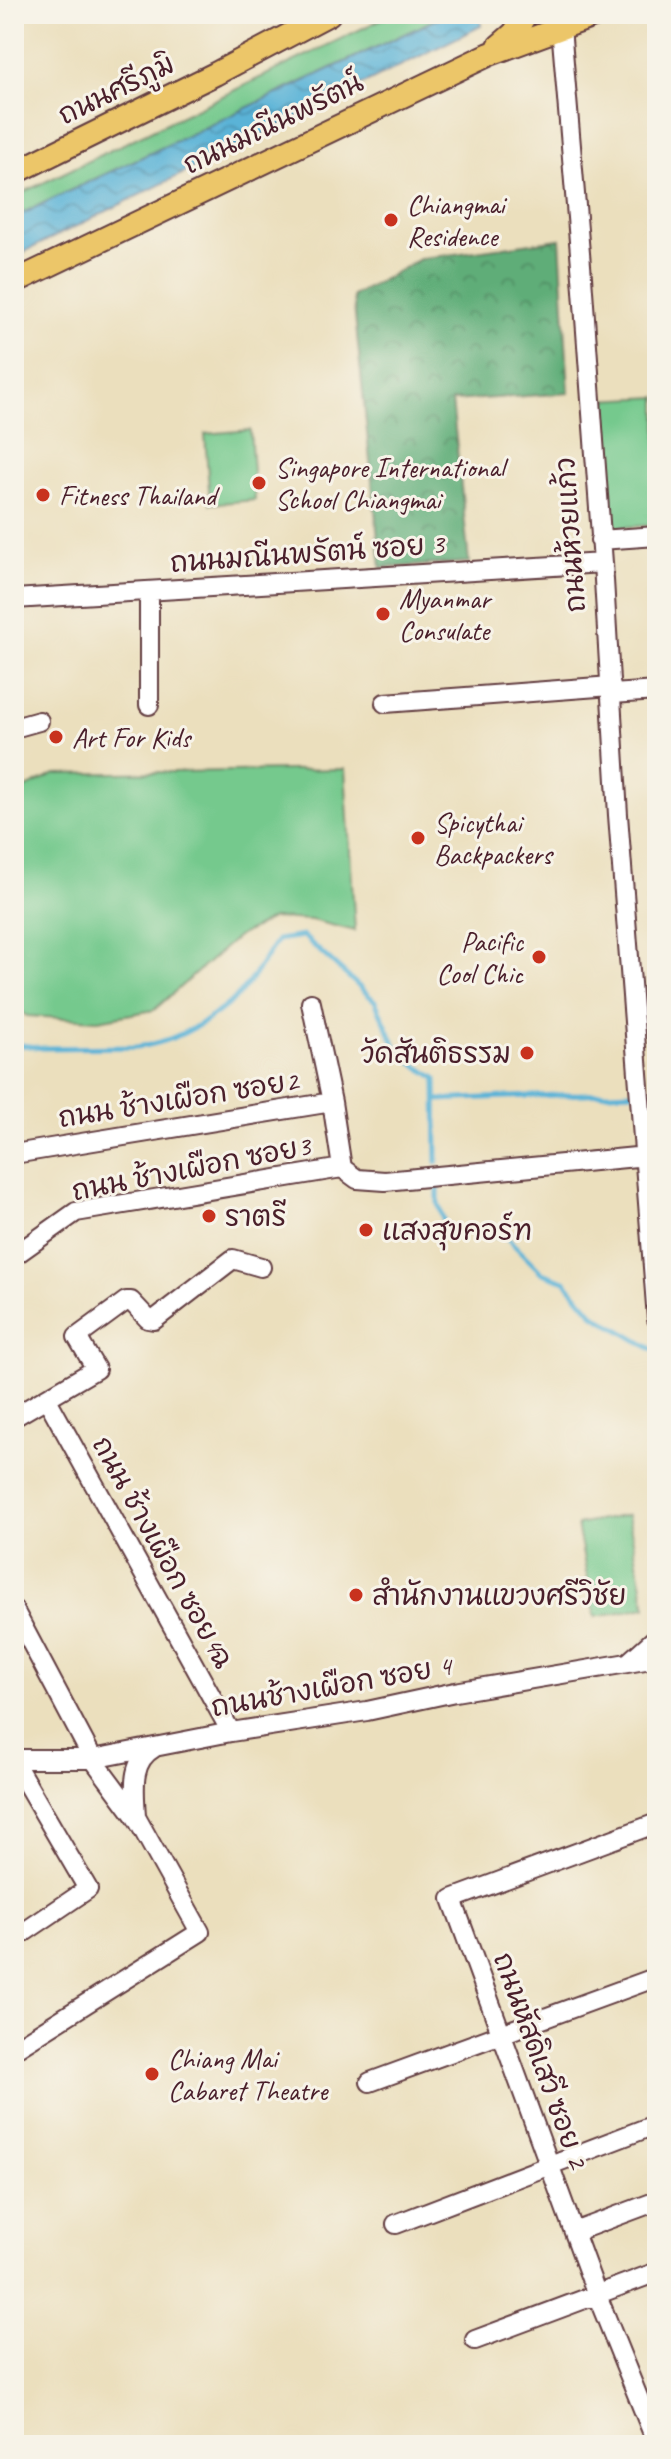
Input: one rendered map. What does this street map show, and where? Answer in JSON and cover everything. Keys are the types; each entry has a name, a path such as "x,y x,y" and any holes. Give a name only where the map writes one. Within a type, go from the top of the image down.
{"main road":[{"name":"ถนนศรีภูมิ","path":"14,173 329,14"},
{"path":"490,54 514,33 526,14"},
{"path":"559,20 599,14"},
{"name":"ถนนมณีนพรัตน์","path":"14,282 559,20"}],"street":[{"name":"ถนนห้วยแก้ว","path":"559,20 582,277 639,1079 652,1155 657,1319"},
{"path":"600,540 657,536"},
{"name":"ถนนมณีนพรัตน์ ซอย 3","path":"14,599 603,563"},
{"path":"149,591 149,705"},
{"path":"385,703 612,690 657,691"},
{"path":"14,728 39,721"},
{"path":"311,1003 332,1102"},
{"name":"ถนน ช้างเผือก ซอย2","path":"14,1154 332,1102 342,1168"},
{"path":"342,1168 357,1179 385,1181 652,1155"},
{"name":"ถนน ช้างเผือก ซอย3","path":"14,1256 76,1212 342,1168"},
{"path":"14,1417 96,1369 77,1337 126,1301 135,1304 148,1319 154,1320 233,1259 261,1267"},
{"name":"ถนน ช้างเผือก ซอย4ฉ","path":"47,1399 231,1732"},
{"path":"14,1610 93,1759 136,1817 200,1932 14,2049"},
{"path":"628,1663 657,1637"},
{"name":"ถนนช้างเผือก ซอย 4","path":"14,1760 93,1759 657,1658"},
{"path":"136,1817 137,1767 145,1753 159,1745"},
{"path":"14,1760 88,1889 14,1939"},
{"name":"ถนนหัสดิเสวี ซอย 2","path":"657,1823 452,1899 597,2295 657,2444"},
{"path":"370,2082 657,1977"},
{"path":"396,2224 657,2124"},
{"path":"574,2232 657,2201"},
{"path":"475,2340 657,2272"}],"green space":[{"path":"392,14 447,14 14,217 14,197"},
{"path":"560,239 569,393 452,401 469,562 381,568 353,296 420,259"},
{"path":"657,397 657,525 608,528 600,400"},
{"path":"250,430 255,500 210,504 205,434"},
{"path":"345,769 355,931 311,920 273,918 237,937 154,1010 98,1020 27,1016 14,1007 14,794 55,774"},
{"path":"628,1515 646,1607 595,1617 577,1525"}],"water":[{"path":"447,14 481,14 481,26 14,257 14,217"}],"waterway":[{"path":"14,1044 43,1048 136,1047 175,1037 199,1025 239,995 277,940 303,936 375,1001 396,1047 412,1063 436,1078 437,1162"},
{"path":"437,1100 657,1091"},
{"path":"438,1183 438,1204 444,1222 451,1229 507,1238 542,1273 565,1281 594,1315 657,1352"}],"place":[{"name":"Chiangmai Residence","path":"391,220"},
{"name":"Singapore International School Chiangmai","path":"259,483"},
{"name":"Fitness Thailand","path":"43,495"},
{"name":"Myanmar Consulate","path":"383,614"},
{"name":"Art For Kids","path":"56,737"},
{"name":"Spicythai Backpackers","path":"418,838"},
{"name":"Pacific Cool Chic","path":"539,957"},
{"name":"วัดสันติธรรม","path":"527,1053"},
{"name":"ราตรี","path":"209,1216"},
{"name":"แสงสุขคอร์ท","path":"366,1230"},
{"name":"สำนักงานแขวงศรีวิชัย","path":"356,1595"},
{"name":"Chiang Mai Cabaret Theatre","path":"152,2074"}]}
